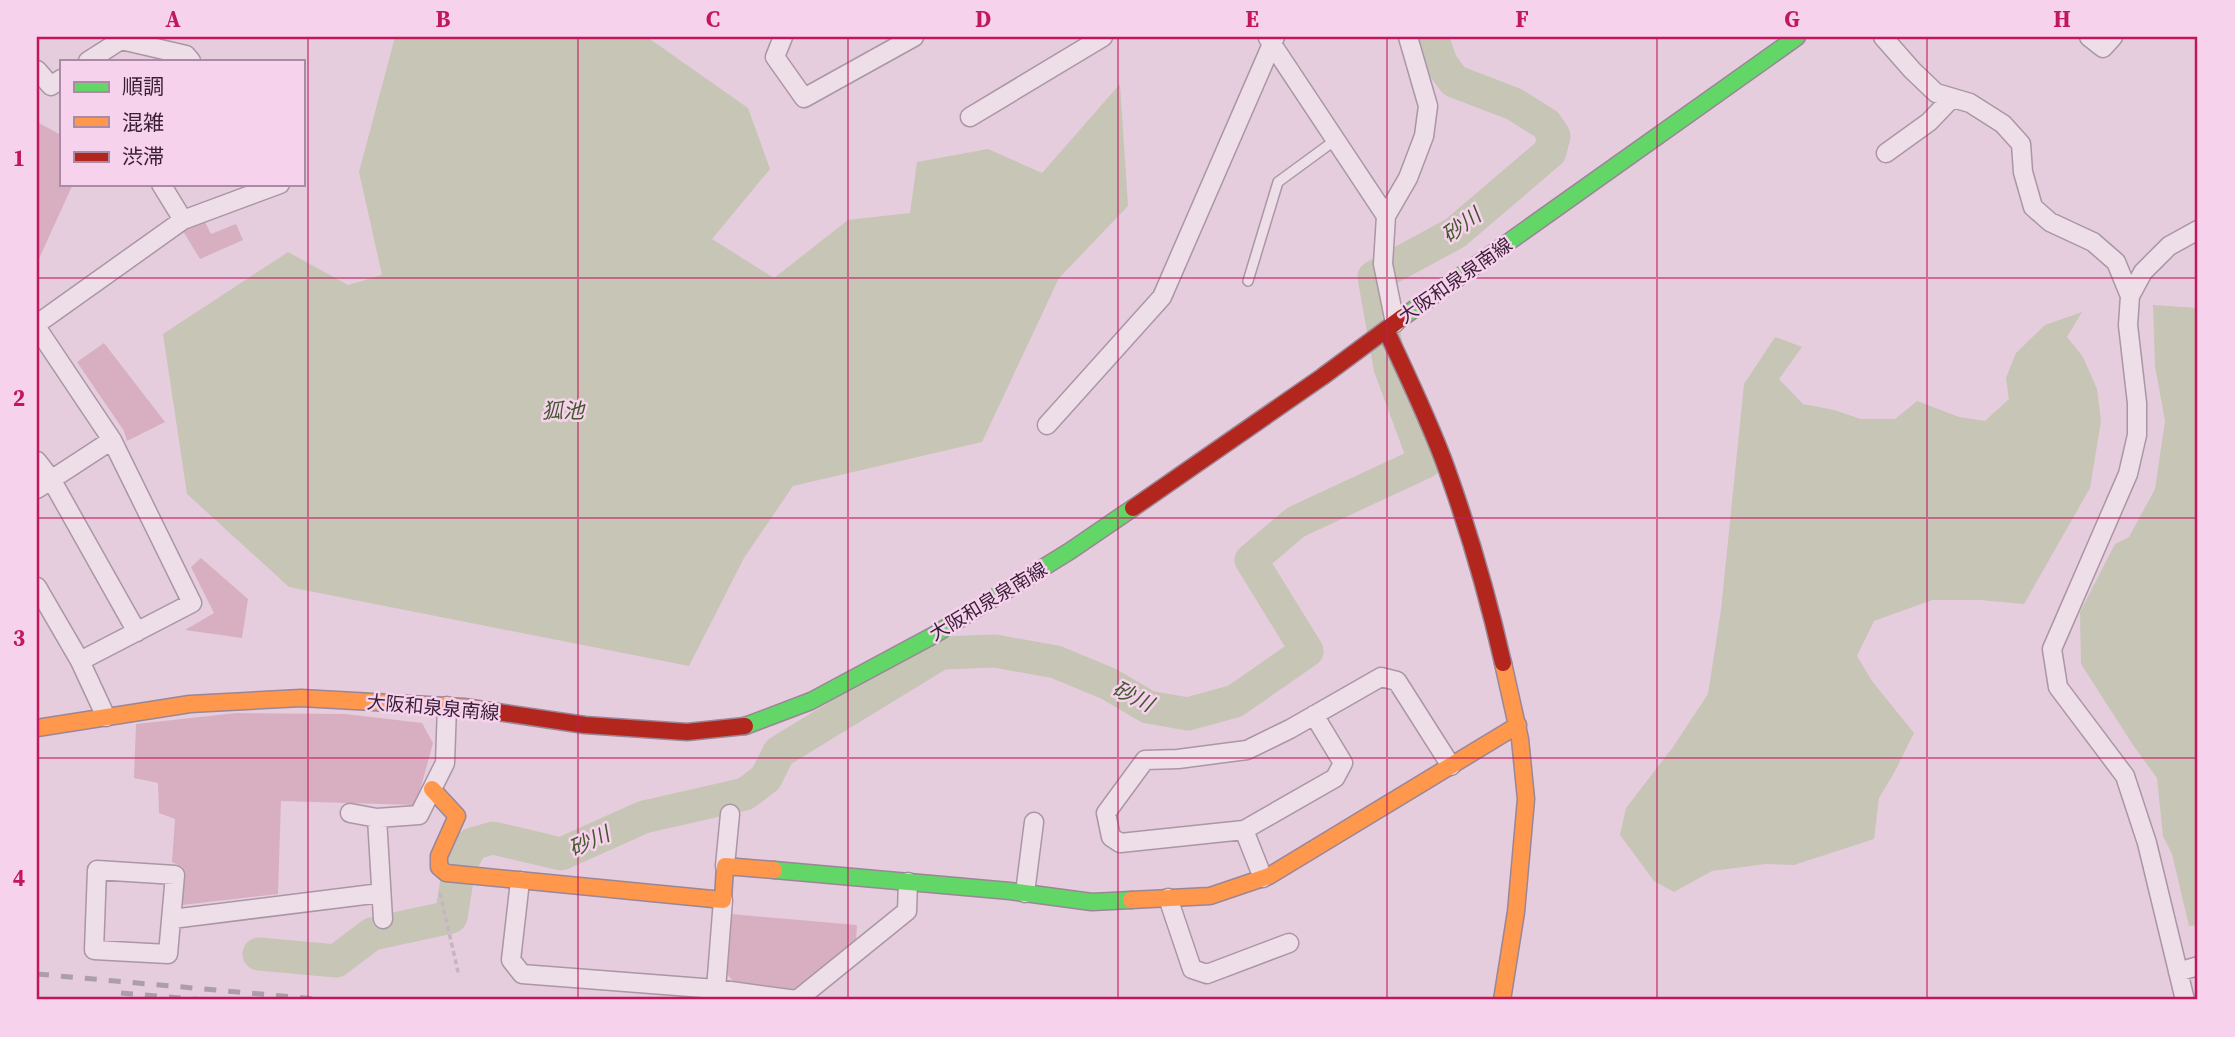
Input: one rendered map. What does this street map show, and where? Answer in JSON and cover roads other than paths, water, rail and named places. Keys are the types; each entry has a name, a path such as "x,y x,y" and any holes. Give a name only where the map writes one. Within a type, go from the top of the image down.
{"street":[{"path":"783,37 775,57 804,98 914,37"},
{"path":"970,117 1103,37"},
{"path":"1408,37 1428,106 1427,116 1424,135 1408,178 1385,216 1383,264 1390,326 1446,468 1493,619 1518,725 1526,799 1516,912 1502,1000"},
{"name":"大阪和泉泉南線","path":"37,727 190,704 301,698 447,706 585,725 687,732 745,726 811,701 934,635 1070,551 1322,377 1797,37"},
{"path":"1883,37 1936,93 1969,103 2004,124 2021,144 2023,172 2034,207 2050,222 2093,242 2116,261 2130,296"},
{"path":"2089,37 2103,48 2113,37"},
{"path":"1272,39 1334,141 1385,216"},
{"path":"1047,425 1162,297 1272,39"},
{"path":"90,60 121,40 186,55 190,60"},
{"path":"37,70 58,86"},
{"path":"1885,153 1929,122 1952,98"},
{"path":"162,186 183,220"},
{"path":"80,661 192,603 112,440 37,326 183,220 275,186"},
{"path":"2185,1000 2147,843 2125,776 2058,687 2052,649 2128,474 2137,435 2137,404 2128,325 2130,296 2143,272 2169,246 2198,230"},
{"path":"44,484 112,440"},
{"path":"37,461 44,484 137,632"},
{"path":"37,587 80,661 106,717"},
{"path":"1314,715 1343,763 1335,778 1244,831 1120,843 1111,837 1106,813 1145,761 1247,750 1381,677 1397,681 1451,766"},
{"path":"350,813 377,818 419,815 445,763 447,706"},
{"path":"725,866 1025,893 1092,902 1210,896 1263,878 1518,725"},
{"path":"432,789 457,816 439,856 439,867 446,873 723,900"},
{"path":"716,989 730,814"},
{"path":"377,818 383,919"},
{"path":"1025,893 1034,822"},
{"path":"1244,831 1263,878"},
{"path":"97,870 175,875 172,919 168,954 94,950 97,870"},
{"path":"520,881 511,960 522,974 716,989 797,1000 907,911 908,882"},
{"path":"172,919 381,893"},
{"path":"1168,898 1192,969 1206,974 1289,943"},
{"path":"2178,972 2198,966"}],"lane":[{"path":"1248,281 1278,182 1334,141"}],"water":[{"name":"狐池","path":"395,37 647,37 748,108 770,169 712,239 774,278 848,220 910,213 917,162 988,149 1042,173 1120,84 1128,206 1059,278 982,442 793,486 744,558 689,666 289,587 187,494 163,334 288,252 348,285 382,275 359,172"},
{"path":"2153,305 2198,308 2198,925 2189,926 2172,854 2163,836 2157,778 2081,664 2080,612 2115,544 2129,537 2155,489 2165,421 2155,366"},
{"path":"2082,312 2067,337 2083,357 2097,389 2101,421 2090,488 2024,604 1932,600 1874,621 1857,656 1872,681 1914,733 1879,798 1874,839 1794,865 1766,864 1712,871 1674,892 1654,881 1620,835 1626,808 1673,747 1708,694 1721,610 1744,384 1775,337 1802,347 1779,379 1803,404 1861,419 1895,419 1917,401 1959,417 1985,421 2009,399 2006,378 2016,353 2045,325"}],"waterway":[{"name":"砂川","path":"259,954 336,961 372,934 451,917 459,868 472,844 493,838 561,854 644,817 745,794 766,778 779,752 941,653 995,651 1056,662 1109,684 1148,707 1188,714 1235,701 1307,651 1251,560 1296,522 1425,462 1390,367 1374,277 1455,233 1550,152 1554,136 1546,124 1514,104 1454,81 1441,63 1432,37"}],"railway":[{"path":"37,974 327,1000"},
{"path":"121,993 204,1000"}]}
